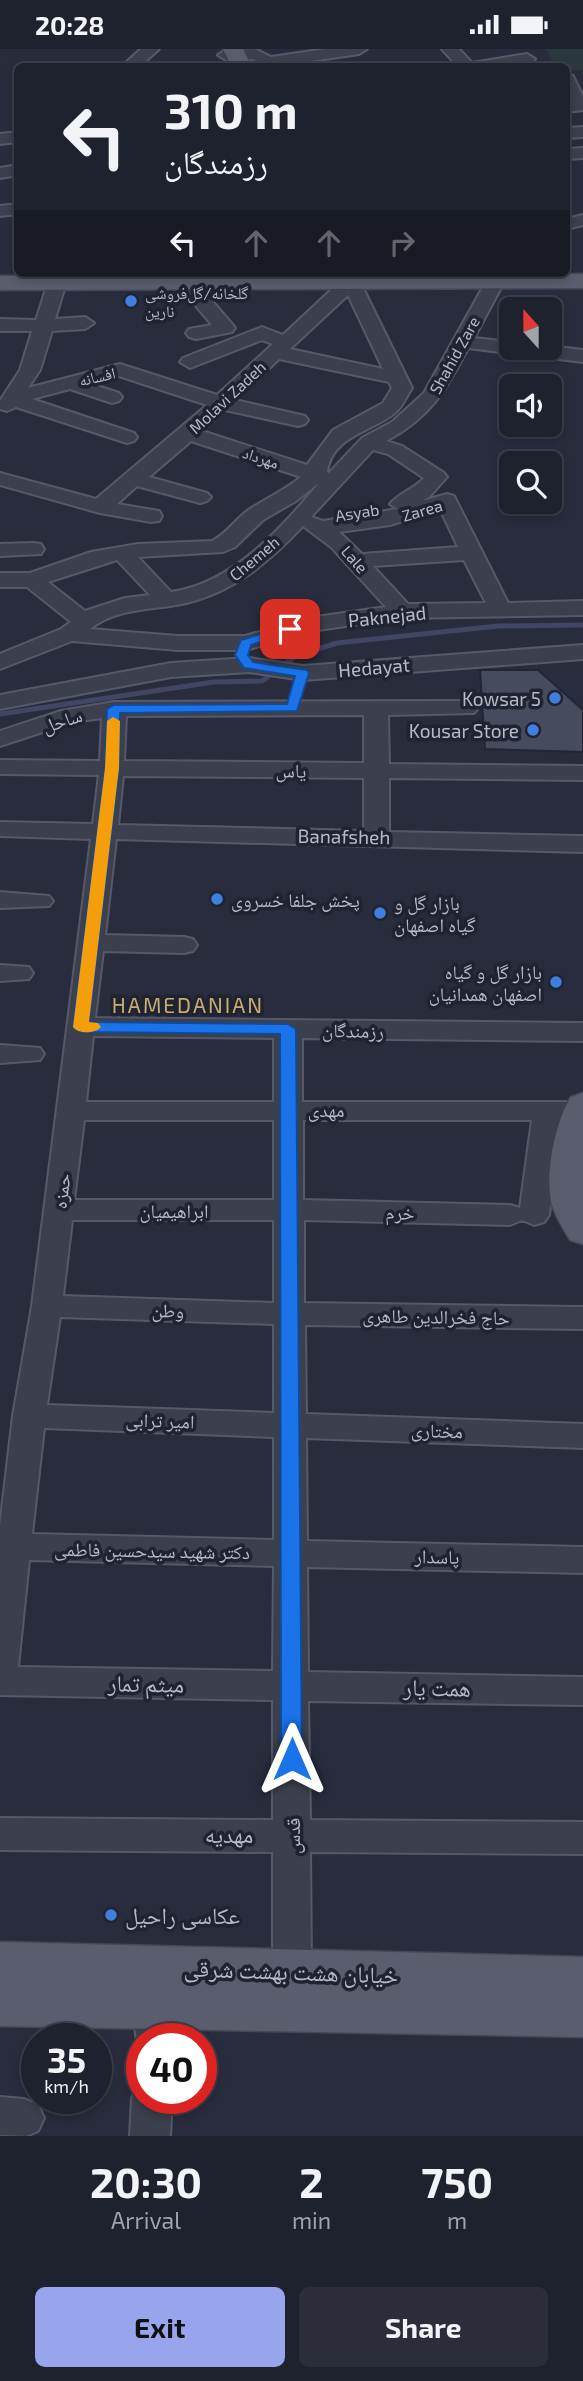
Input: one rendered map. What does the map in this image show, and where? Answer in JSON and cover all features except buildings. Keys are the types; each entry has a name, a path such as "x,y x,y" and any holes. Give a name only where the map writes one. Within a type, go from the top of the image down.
{"main road":[{"path":"0,283 583,281"},
{"path":"570,1109 570,1204 583,1231"},
{"name":"خیابان هشت بهشت شرقی","path":"0,1963 583,1979"},
{"name":"خیابان هشت بهشت شرقی","path":"0,2004 156,2022 583,2015"}],"street":[{"path":"133,63 151,49"},
{"path":"231,59 255,54 268,62 359,49"},
{"path":"450,49 463,63"},
{"path":"500,63 527,59"},
{"path":"570,85 578,108"},
{"path":"185,282 225,328 196,333"},
{"path":"0,580 32,580 99,557 121,553 215,547 227,542 255,515 325,478 318,462 340,434 390,407 402,388 351,282"},
{"name":"Molavi Zadeh","path":"100,507 188,433 351,282"},
{"name":"Shahid Zare","path":"369,442 398,426 432,396 495,282"},
{"path":"12,392 44,326 57,283"},
{"path":"0,324 44,326 85,323"},
{"path":"190,362 262,333 280,347 397,378"},
{"path":"462,342 499,346"},
{"path":"562,354 583,356"},
{"path":"120,370 143,360"},
{"path":"12,392 54,367"},
{"name":"افسانه","path":"12,392 69,383 120,370 221,403 298,420"},
{"path":"69,383 112,397"},
{"path":"12,392 127,437"},
{"name":"Zarea","path":"408,418 437,477"},
{"name":"مهرداد","path":"188,433 231,440 258,456 325,478"},
{"name":"Zarea","path":"369,442 396,450 437,477"},
{"name":"Chemeh","path":"76,628 125,605 182,597 225,582 310,522 325,478 369,442"},
{"path":"258,456 277,444"},
{"name":"Asyab","path":"310,522 333,515 398,506 414,499 432,485 437,477"},
{"path":"0,479 100,507 151,516"},
{"path":"134,479 200,497"},
{"name":"Zarea","path":"310,522 390,519 447,500 453,517 501,610"},
{"name":"Lale","path":"310,522 339,542 402,611"},
{"path":"0,550 33,549"},
{"path":"121,553 166,599"},
{"path":"357,561 472,553"},
{"path":"3,658 76,628 32,580"},
{"path":"351,587 375,581"},
{"name":"Paknejad","path":"76,628 178,643 252,659 309,625 402,611 583,608"},
{"name":"Hedayat","path":"0,702 171,670 252,659 299,673 583,652"},
{"path":"293,708 299,673"},
{"path":"376,708 377,837"},
{"name":"ساحل","path":"0,739 69,716 114,709 466,708"},
{"name":"حمزه","path":"0,1672 29,1416 47,1306 112,768 114,709"},
{"name":"یاس","path":"0,767 583,772"},
{"name":"Banafsheh","path":"0,829 377,837 583,845"},
{"path":"0,900 40,901"},
{"path":"91,943 184,945"},
{"name":"رزمندگان","path":"81,1027 583,1032"},
{"name":"قدس","path":"288,1029 292,1971"},
{"path":"0,1053 30,1054"},
{"name":"مهدی","path":"71,1111 570,1109"},
{"name":"خرم","path":"289,1210 522,1215 570,1109"},
{"name":"ابراهیمیان","path":"58,1210 289,1210"},
{"name":"وطن","path":"47,1306 289,1314"},
{"name":"حاج فخرالدین طاهری","path":"289,1314 583,1318"},
{"name":"امیر ترابی","path":"29,1416 290,1425"},
{"name":"مختاری","path":"290,1425 583,1436"},
{"name":"دکتر شهید سیدحسین فاطمی","path":"14,1547 291,1553"},
{"name":"پاسدار","path":"291,1553 583,1560"},
{"name":"میثم تمار","path":"0,1681 291,1684"},
{"name":"همت یار","path":"291,1684 583,1691"},
{"name":"مهدیه","path":"0,1834 583,1838"},
{"path":"150,2136 151,2114"}],"shaded area":[{"path":"546,49 583,49 583,70 570,71 570,63 554,63"}],"waterway":[{"path":"0,714 214,682 262,681 296,656 337,643 498,626 583,625"}],"slow traffic":[{"path":"93,1027 81,1027 112,768 113,721"}],"place":[{"name":"گلخانه/گل‌فروشی نارین","path":"131,301"},
{"name":"Kowsar 5","path":"555,698"},
{"name":"Kousar Store","path":"533,730"},
{"name":"پخش جلفا خسروی","path":"217,899"},
{"name":"بازار گل و گیاه اصفهان","path":"380,913"},
{"name":"بازار گل و گیاه اصفهان همدانیان","path":"556,982"},
{"name":"عکاسی راحیل","path":"111,1915"}],"district":[{"name":"HAMEDANIAN","path":"188,1004"}],"route":[{"path":"290,629 246,643 241,655 249,665 303,673 293,708 114,709 112,768 81,1027 288,1029 292,1759"}]}
